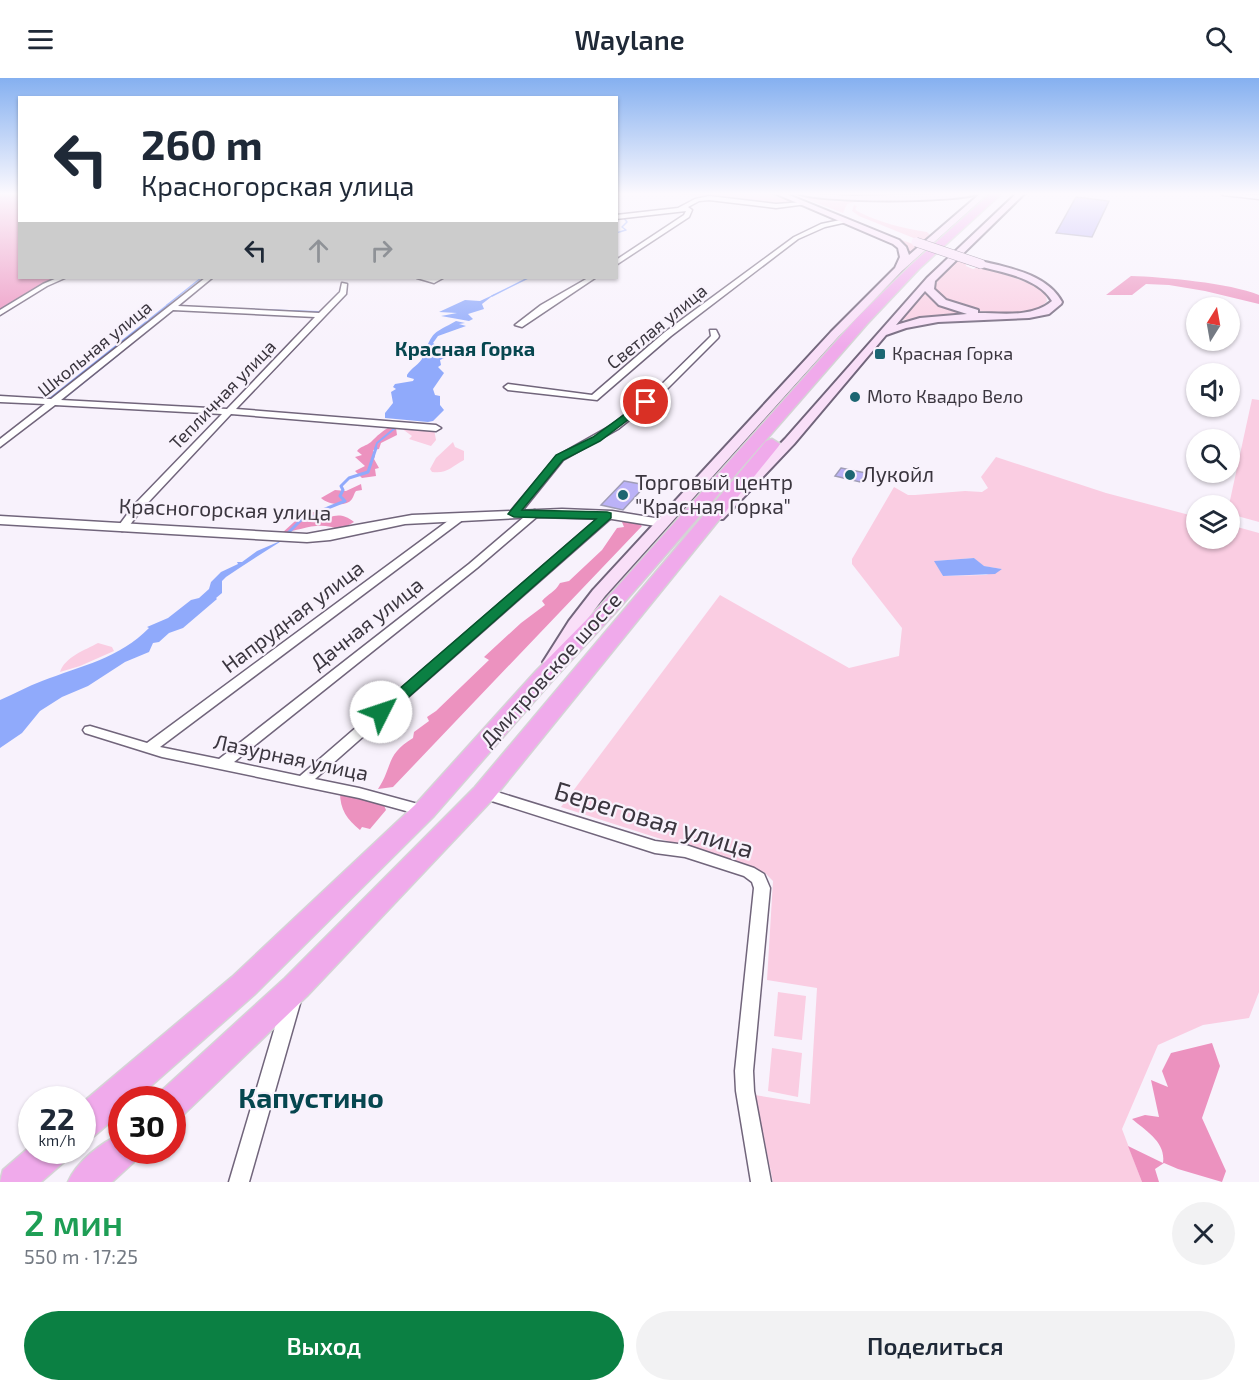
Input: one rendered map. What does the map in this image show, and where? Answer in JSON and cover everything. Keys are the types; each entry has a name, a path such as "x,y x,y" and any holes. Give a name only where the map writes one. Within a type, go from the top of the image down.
{"highway":[{"name":"Дмитровское шоссе","path":"96,1113 243,986 424,811 544,676 608,609 883,299 942,245"},
{"name":"Дмитровское шоссе","path":"186,1092 272,1023 296,987 395,888 484,793 782,431 875,324 952,245"},
{"path":"86,1182 108,1162"},
{"path":"15,1182 36,1164"}],"main road":[{"path":"898,245 902,247 906,257 899,269"},
{"path":"881,335 904,324 924,320 1013,316 1045,312 1057,303 1056,297 1044,286 923,245"},
{"path":"544,676 575,624 593,600 833,336 899,269 927,245"},
{"path":"698,535 738,498 802,429 930,280 967,245"},
{"path":"930,280 931,294 945,304 970,312 1013,316"}],"street":[{"path":"618,262 644,245"},
{"name":"Светлая улица","path":"508,387 594,398 668,334 786,245"},
{"path":"0,313 45,285 60,279"},
{"name":"Школьная улица","path":"0,444 169,308 209,279"},
{"path":"519,325 544,306 590,279"},
{"name":"Тепличная улица","path":"122,528 138,507 231,413 343,292 344,284"},
{"path":"169,308 322,315"},
{"path":"514,514 560,458 597,439 661,390 708,344 715,336 712,332"},
{"path":"0,399 436,428"},
{"name":"Красногорская улица","path":"0,520 319,537 397,521 535,513 644,519 662,524"},
{"name":"Дачная улица","path":"222,764 472,566 535,513"},
{"path":"303,780 607,516"},
{"name":"Напрудная улица","path":"149,748 460,517"},
{"name":"Лазурная улица","path":"90,730 149,748 303,780 424,811"},
{"name":"Береговая улица","path":"484,793 656,847 686,851 748,872 758,879 762,888 744,1071 745,1091 761,1182"},
{"path":"239,1182 272,1023"}],"shaded area":[{"path":"0,245 18,245 18,279 56,279 44,283 0,311"},
{"path":"898,245 921,245 913,251 908,251"},
{"path":"957,258 966,261 966,266 973,269 981,266 1037,286 1045,291 1047,301 1038,308 1005,313 985,312 950,302 939,294 935,284"},
{"path":"1131,276 1178,279 1231,287 1259,295 1259,304 1240,299 1240,297 1169,285 1146,284 1132,295 1106,295"},
{"path":"923,294 929,294 980,315 901,320"},
{"path":"1252,399 1259,400 1259,522 1240,517 1240,495 1231,495 1234,483 1240,483 1240,454"},
{"path":"391,426 390,428 396,428 397,435 381,443 379,449 373,450 374,459 379,468 375,469 376,476 362,478 355,471 365,466 355,457 362,455 357,451"},
{"path":"401,428 434,429 436,440 431,446 409,439 412,436"},
{"path":"453,442 455,447 464,451 464,460 445,471 432,472 430,469 436,458"},
{"path":"996,457 1106,493 1186,514 1186,549 1240,549 1240,528 1259,533 1259,992 1249,1018 1203,1025 1158,1045 1122,1129 1142,1182 773,1182 755,1095 810,1104 817,988 767,980 773,881 764,872 561,807 720,595 849,668 899,656 902,628 852,564 852,559 894,487 908,495 982,492 988,488 981,477","holes":["974,558 983,566 1002,569 986,575 943,576 935,561"]},
{"path":"361,484 362,490 356,491 349,502 332,503 321,498 335,490 346,491"},
{"path":"305,512 314,512 319,522 332,516 340,516 354,522 340,530 318,526 282,533"},
{"path":"635,520 642,526 393,787 378,789 398,750 413,738 414,732 429,721 427,717 489,660 484,657 521,623 545,605 542,601 560,583 569,581 602,550 617,528 624,527 622,522"},
{"path":"98,643 112,647 114,651 60,672 71,658"},
{"path":"340,792 383,803 386,810 370,829 362,827 360,830 345,814"},
{"path":"778,992 806,996 802,1040 774,1036"},
{"path":"1212,1043 1220,1066 1202,1118 1226,1171 1222,1182 1164,1163 1155,1169 1159,1182 1142,1182 1128,1146 1163,1163 1158,1143 1132,1119 1145,1115 1159,1117 1151,1080 1168,1087 1162,1071 1171,1053"},
{"path":"772,1048 802,1053 798,1097 768,1091"}],"water":[{"path":"495,294 482,304 484,309 468,314 473,319 469,321 441,316 457,313 439,312 465,300 480,301"},
{"path":"456,321 465,323 459,324 466,326 438,336 433,343 442,350 442,355 446,357 440,360 441,365 438,367 444,373 433,389 435,395 440,396 440,405 444,410 433,421 428,422 385,418 385,413 393,403 391,392 396,389 393,387 395,384 413,381 414,379 407,375 422,359 432,337"},
{"path":"283,537 283,540 226,577 222,581 222,593 217,599 183,628 153,643 149,652 125,662 88,686 62,697 40,711 22,733 0,748 0,700 126,647 149,628 147,627 168,618 191,600 199,598 209,589 211,582 221,572 238,564 237,562 242,562 257,551 278,542"},
{"path":"974,558 984,566 1002,569 995,574 943,576 934,561"}],"building":[{"name":"Лукойл","path":"841,468 866,473 860,482 835,476"},
{"name":"Торговый центр \"Красная Горка\"","path":"624,481 646,485 623,510 601,505"}],"waterway":[{"path":"167,305 200,279"},
{"path":"492,296 526,279"},
{"path":"48,400 169,304"},
{"path":"210,308 318,312"},
{"path":"63,399 120,353"},
{"path":"375,449 377,443 395,428"},
{"path":"286,535 301,520 316,516 323,510 345,501 340,496 343,490 341,486 349,478 368,472 376,448"}],"place":[{"name":"Красная Горка","path":"880,354"},
{"name":"Мото Квадро Вело","path":"855,397"},
{"name":"Лукойл","path":"850,475"},
{"name":"Торговый центр \"Красная Горка\"","path":"623,495"}],"district":[{"name":"Красная Горка","path":"465,349"},
{"name":"Капустино","path":"311,1098"}],"route":[{"path":"381,712 607,516 514,514 560,458 597,439 646,402"}]}
